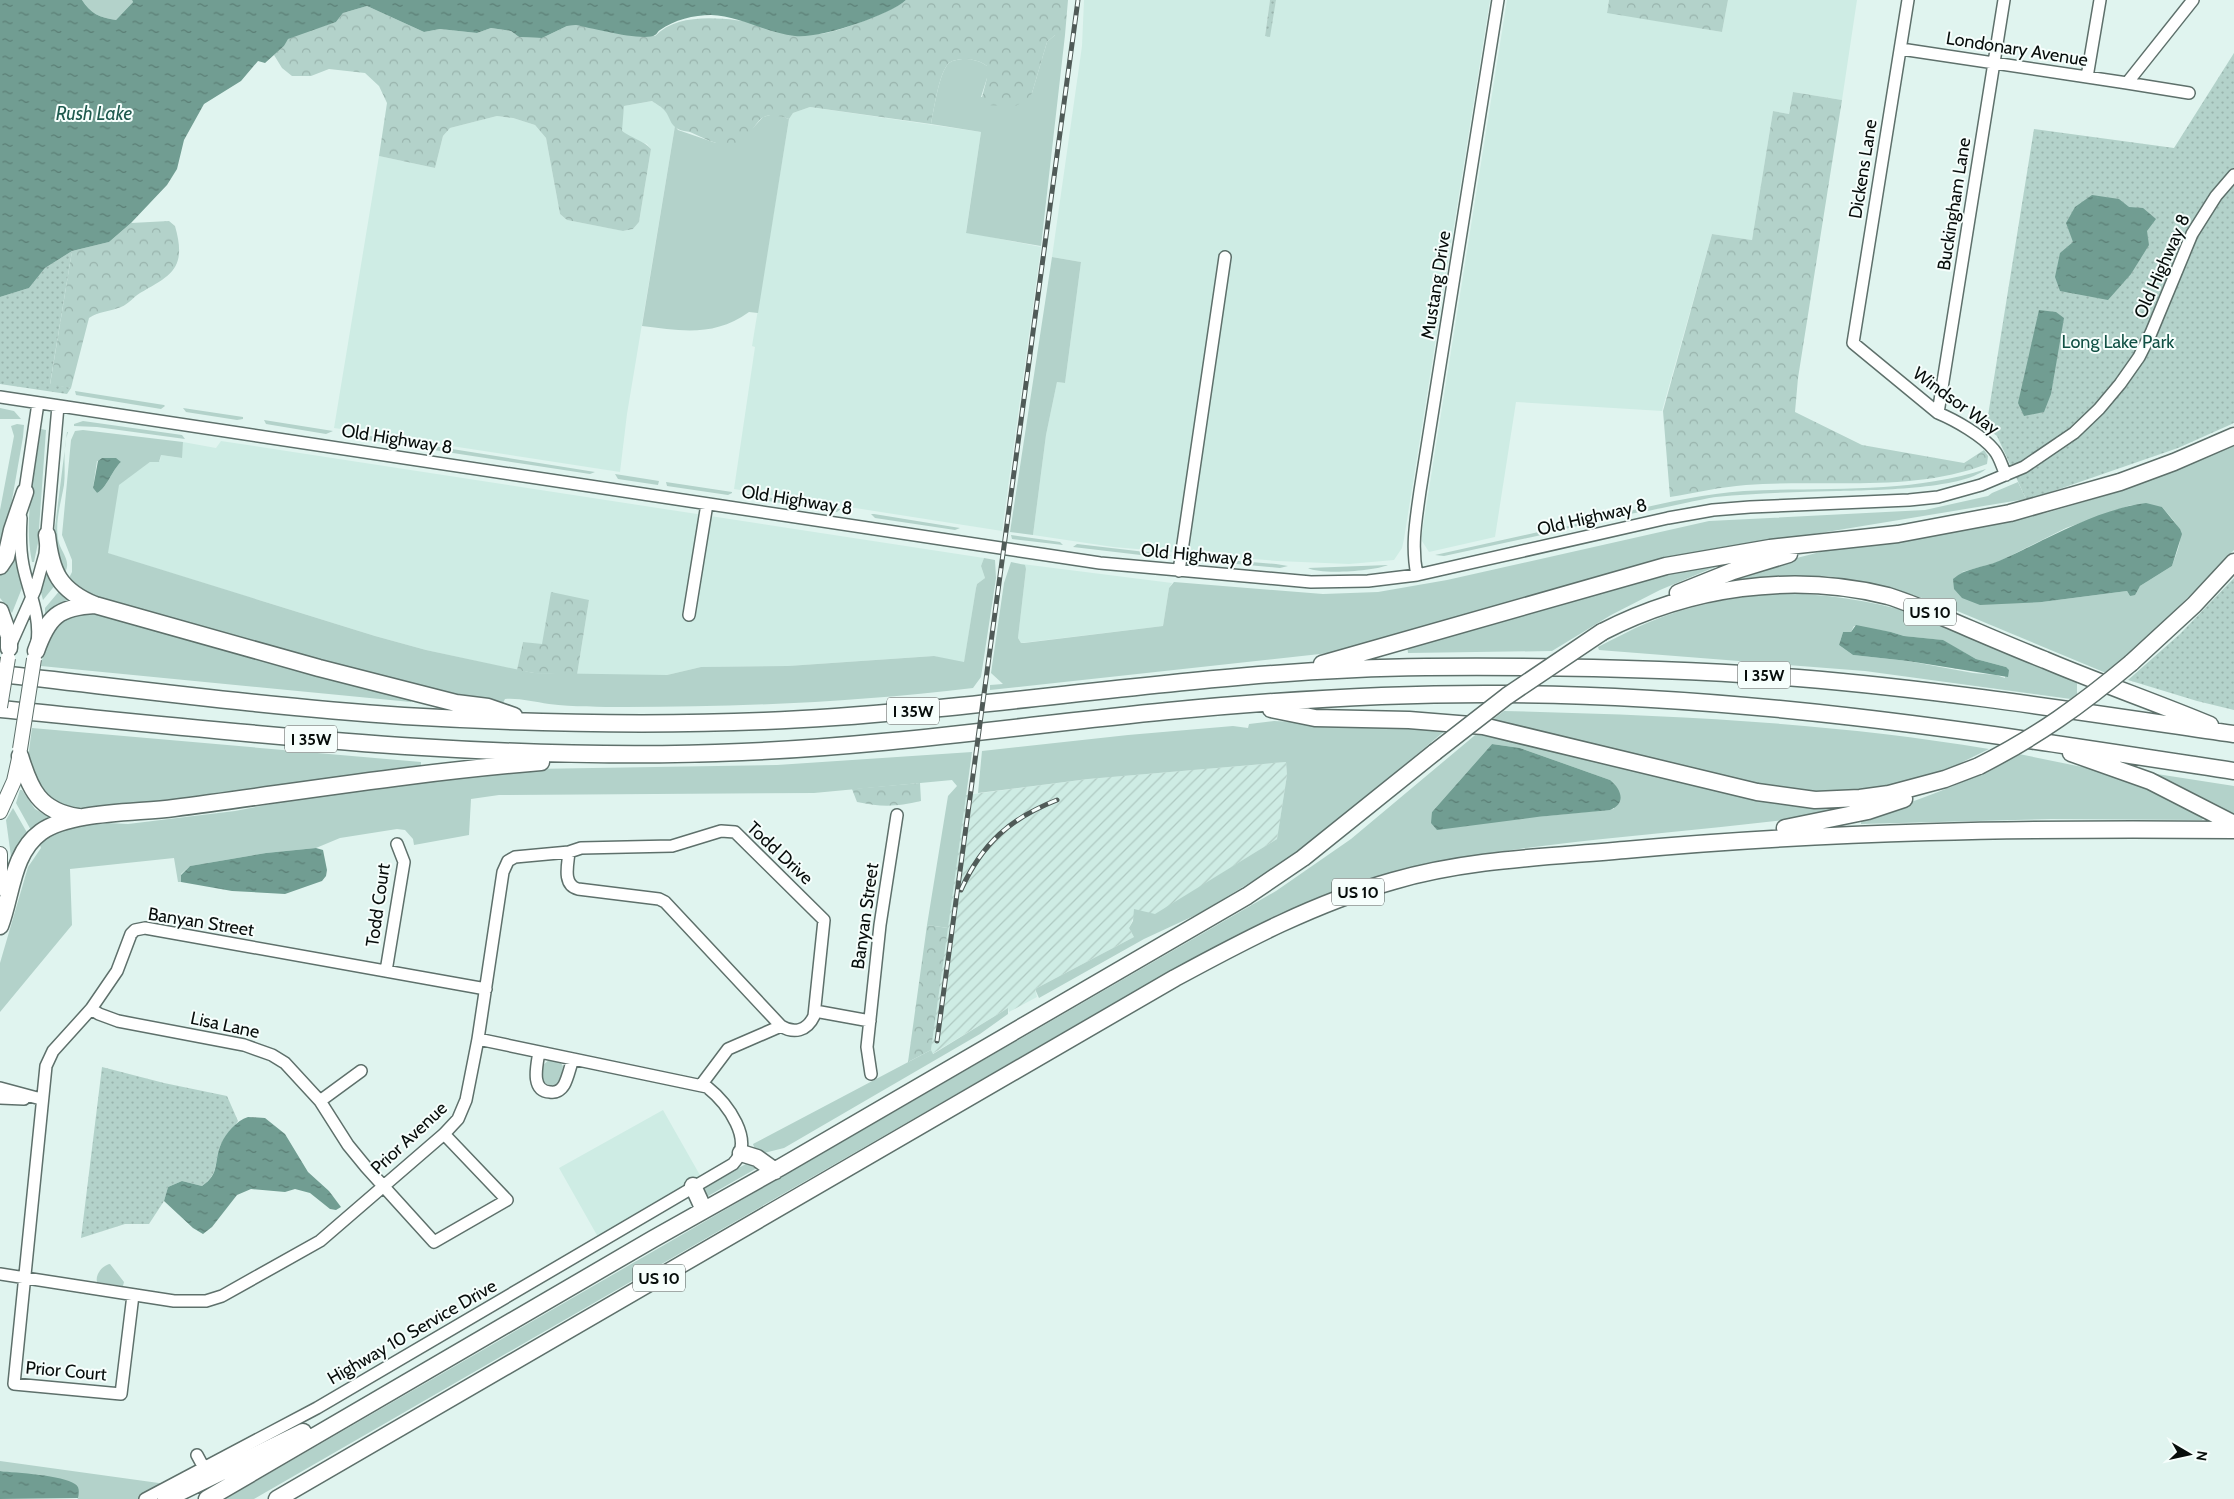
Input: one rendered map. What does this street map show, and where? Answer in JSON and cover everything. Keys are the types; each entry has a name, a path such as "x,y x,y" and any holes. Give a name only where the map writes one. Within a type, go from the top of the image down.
{"highway":[{"path":"1609,628 1660,600 1733,571 1808,549 1958,524 2065,499 2174,462 2234,436"},
{"path":"0,566 6,557 12,530 25,492"},
{"path":"47,535 49,555 58,579 70,591 94,605 318,668 456,703 488,707 530,721"},
{"path":"1294,672 1666,566 1770,548 1885,535"},
{"path":"1713,842 1868,811 1938,787 2022,744 2066,715 2131,663 2194,605 2234,562"},
{"name":"US 10","path":"208,1499 704,1210 1002,1040 1247,896 1295,863 1514,690 1609,628 1639,614 1666,604 1725,590 1786,585 1847,588 1889,597 1924,609 2064,668 2151,700 2232,734"},
{"path":"36,651 48,623 56,614 75,606 94,605"},
{"path":"0,611 9,636 9,648"},
{"name":"I 35W","path":"0,674 319,709 403,716 663,724 826,718 928,710 1200,680 1294,672 1434,667 1618,669 1749,674 1906,689 2232,734"},
{"name":"I 35W","path":"0,708 403,747 504,752 640,754 770,751 886,743 1161,712 1341,698 1463,694 1634,697 1802,710 2026,739 2234,771"},
{"path":"1252,704 1314,718 1409,720 1483,726 1757,792 1786,797 1830,800 1889,794 1945,779 1979,766"},
{"path":"2026,739 2150,781 2234,824"},
{"path":"20,752 29,786 35,794 51,808 71,816 80,817"},
{"path":"0,926 24,850 44,830 60,822 80,817 161,810 477,767 640,754"},
{"name":"US 10","path":"278,1499 727,1239 1048,1050 1175,978 1282,922 1352,894 1430,872 1499,862 1713,842 1931,831 2234,830"},
{"path":"741,1153 757,1158 778,1169"},
{"path":"693,1186 704,1210"},
{"path":"166,1499 327,1420 391,1391"}],"main road":[{"path":"0,708 9,648"},
{"path":"0,812 8,798 14,781 36,651"},
{"path":"0,854 0,888"}],"street":[{"name":"Mustang Drive","path":"1417,574 1413,558 1413,542 1498,0"},
{"name":"Dickens Lane","path":"1853,343 1908,0"},
{"name":"Buckingham Lane","path":"1938,414 2004,0"},
{"path":"2087,77 2100,0"},
{"path":"2127,84 2193,0"},
{"name":"Londonary Avenue","path":"1900,49 2189,93"},
{"name":"Old Highway 8","path":"0,396 1058,558 1178,571 1332,582 1368,581 1417,574 1695,513 1750,506 1923,499 1966,490 2006,475 2041,457 2074,433 2099,410 2120,384 2139,357 2151,333 2192,234 2216,196 2234,175"},
{"path":"1178,571 1225,257"},
{"name":"Windsor Way","path":"1853,343 1938,414 1953,419 1990,445 1995,451 2006,475"},
{"path":"36,651 38,636 37,620 23,564 20,533 38,402"},
{"path":"9,648 42,570 47,535 58,406"},
{"path":"689,616 707,504"},
{"name":"Banyan Street","path":"871,1074 867,1046 880,925 898,815"},
{"name":"Todd Drive","path":"478,1039 505,866 508,861 516,857 569,852 581,848 672,846 721,831 735,832 824,920 814,1011"},
{"name":"Todd Court","path":"386,971 404,862 397,844"},
{"path":"569,852 568,882 570,886 578,889 659,899 665,902 781,1026 793,1031 800,1030 811,1022 814,1011 870,1022"},
{"name":"Banyan Street","path":"25,1278 41,1100 46,1066 52,1051 92,1008 117,971 131,934 142,928 486,989"},
{"name":"Lisa Lane","path":"92,1008 99,1014 118,1021 258,1049 284,1063 296,1073 320,1101 348,1145 384,1186"},
{"path":"702,1085 728,1049 781,1026"},
{"path":"478,1039 707,1087 723,1102 741,1134 743,1142 741,1153 733,1164 693,1186"},
{"name":"Prior Avenue","path":"0,1274 174,1301 206,1301 222,1296 320,1241 444,1134 463,1112 478,1039"},
{"path":"539,1052 536,1081 546,1092 553,1093 560,1090 564,1085 573,1058"},
{"path":"320,1101 361,1070"},
{"path":"0,1088 41,1100"},
{"path":"0,1098 41,1100"},
{"path":"384,1186 434,1242 507,1200 444,1134"},
{"name":"Highway 10 Service Drive","path":"145,1499 326,1403 693,1186"},
{"name":"Prior Court","path":"25,1278 14,1384 120,1394 132,1295"},
{"path":"197,1455 204,1468"}],"shaded area":[{"path":"1084,0 1270,0 1265,35 1269,36 1276,0 1490,0 1404,539 1402,548 1394,560 1349,564 1277,561 1113,547 1033,535 1046,435 1057,382 1065,383 1081,262 1052,257 1082,46"},
{"path":"1507,0 1609,0 1607,12 1722,32 1728,0 1857,0 1842,100 1793,92 1789,114 1773,111 1752,240 1712,234 1662,411 1516,402 1495,537 1429,552 1422,541 1422,533"},
{"path":"652,101 665,110 675,126 627,414 620,472 334,428 379,156 435,168 443,136 450,128 497,116 513,118 535,125 546,138 560,214 567,220 624,231 633,229 639,222 651,149 647,144 634,140 622,131 624,106"},
{"path":"810,107 981,132 966,232 1041,247 1002,531 734,489 755,347 752,346 789,119 793,113"},
{"path":"221,441 984,558 981,566 985,578 977,584 976,588 964,663 933,656 788,666 701,667 667,675 577,675 589,600 542,645 523,642 517,670 426,650 375,636 107,553 118,485 150,462 160,461 161,455 181,458 183,442 216,448"},
{"path":"1022,564 1172,583 1169,588 1163,626 1021,643 1018,638 1026,569"},
{"path":"1286,762 1287,775 1277,839 1155,915 1135,914 1129,928 1134,937 1035,989 1037,997 1009,1012 1008,1008 932,1054 931,1050 966,795 1088,779"},
{"path":"663,1110 701,1177 598,1237 559,1168"}],"green space":[{"path":"82,0 132,0 133,2 116,20 96,14"},
{"path":"906,0 1068,0 1065,35 1055,35 1047,42 1032,93 1026,101 1015,106 980,105 987,78 987,66 967,59 952,61 942,74 931,124 810,107 793,113 789,119 769,115 763,117 746,137 738,142 726,145 678,129 673,125 667,113 652,101 624,106 622,131 651,149 639,222 633,229 623,231 567,220 560,214 546,138 535,125 513,118 497,116 450,128 443,136 435,168 379,156 387,103 379,86 365,73 329,69 311,76 292,76 282,68 274,55 284,46 287,39 336,22 343,13 367,6 424,32 440,29 477,33 491,28 511,31 519,37 542,38 567,26 576,25 655,36 670,25 689,20 710,18 755,23 817,34 849,27 877,16"},
{"path":"1270,0 1276,0 1270,37 1265,36"},
{"path":"1609,0 1728,0 1722,32 1607,13"},
{"path":"1055,35 1065,35 1041,246 966,233 981,132 931,124 942,74 949,63 954,60 973,60 987,66 987,78 981,97 1032,93 1047,42"},
{"name":"Long Lake Park","path":"2234,53 2234,423 2178,448 2026,499 1997,436 1986,428 2034,129 2174,148"},
{"path":"1793,92 1842,100 1798,378 1795,412 1862,445 1964,463 1984,450 1988,456 1987,464 1929,479 1899,482 1746,485 1670,497 1663,411 1712,234 1752,240 1773,111 1789,114"},
{"path":"774,114 789,119 758,313 749,312 736,320 710,329 684,330 642,326 675,126 678,130 716,143 753,128 763,117"},
{"path":"169,221 175,226 178,240 178,261 174,268 161,281 124,306 89,318 71,388 50,385 72,251 109,242 131,223"},
{"path":"72,251 50,384 71,388 67,394 0,384 0,297 29,288 45,268"},
{"path":"1052,257 1081,262 1065,383 1057,382 1046,435 1033,535 1010,532"},
{"path":"75,391 165,406 161,409 76,395"},
{"path":"0,408 14,411 21,419 0,419"},
{"path":"183,408 243,417 243,419 237,420 186,412"},
{"path":"264,420 333,431 326,434 266,424"},
{"path":"83,421 182,435 185,439 97,427 74,426 74,424"},
{"path":"17,424 24,425 23,437 5,540 0,550 0,510 14,436 11,426"},
{"path":"41,429 46,430 38,543 34,562 32,562 29,512"},
{"path":"83,430 183,442 182,458 161,455 159,462 150,462 119,485 108,553 426,650 534,673 667,675 701,667 788,666 934,656 964,662 977,584 985,578 981,566 984,558 995,560 996,578 981,677 973,688 930,693 799,703 712,706 587,707 511,699 505,699 502,705 434,693 90,596 68,580 72,572 72,560 62,535 71,440 75,431","holes":["97,461 121,462 101,491 97,493 93,488"]},
{"path":"352,433 595,472 590,474 355,438"},
{"path":"2234,443 2234,550 2140,644 2106,673 1938,603 1893,589 1828,576 1772,576 1734,580 1733,574 1828,550 1980,526 2046,513 2121,491 2187,465","holes":["2131,505 2162,507 2178,528 2180,534 2179,547 2172,566 2140,586 2130,596 2127,591 2042,602 1962,572 1998,562 2066,528"]},
{"path":"65,449 64,485 57,526 59,544 67,561 64,574 58,564 54,535"},
{"path":"1986,469 1974,476 1957,481 1915,488 1716,497 1623,514 1624,512 1669,502 1729,492 1897,486 1957,477"},
{"path":"615,474 659,481 658,485 618,479"},
{"path":"666,482 732,493 728,495 667,486"},
{"path":"2018,482 2026,499 1760,543 1644,566 1520,598 1389,639 1329,653 990,690 990,685 1003,684 991,673 1004,583 1011,562 1025,565 1026,569 1018,638 1021,643 1024,643 1163,626 1169,588 1174,582 1323,594 1378,592 1447,580 1709,521 1925,510 1988,496"},
{"path":"746,494 841,509 837,512 749,498"},
{"path":"871,514 960,528 955,530 875,518"},
{"path":"1608,516 1607,519 1565,529 1564,527"},
{"path":"1552,529 1551,533 1444,556 1435,555"},
{"path":"1011,535 1060,542 1063,545 1012,539"},
{"path":"1077,544 1171,555 1166,558 1073,547"},
{"path":"15,555 22,588 12,613 0,598 0,573"},
{"path":"1190,557 1288,566 1280,568 1194,560"},
{"path":"1744,558 1710,569 1660,590 1611,615 1552,651 1408,653 1407,644 1595,588"},
{"path":"1388,565 1348,571 1324,571 1308,568"},
{"path":"48,571 56,584 43,600 40,589"},
{"path":"2234,578 2234,710 2128,680 2180,634"},
{"path":"61,589 73,600 45,618 45,608"},
{"path":"551,592 589,600 577,675 534,673 517,670 523,642 542,644"},
{"path":"1778,593 1830,596 1863,601 1913,613 2077,681 2077,695 2071,699 1865,671 1599,650 1598,647 1641,626 1679,611 1711,603","holes":["1854,626 1904,636 1942,640 1976,659 2006,667 2005,678 1908,661 1853,655 1839,645 1843,632 1851,632"]},
{"path":"92,612 412,697 411,702 41,666 46,642 54,627 68,618"},
{"path":"1504,711 1747,721 1868,732 1989,749 1938,774 1860,793 1790,792 1488,723"},
{"path":"1274,721 1447,729 1321,835 1292,857 1200,913 1144,939 1039,998 1035,989 1134,937 1129,928 1133,921 1134,909 1155,914 1277,839 1287,775 1286,762 1088,779 978,793 982,751 1128,735 1233,726 1248,728 1249,724"},
{"path":"32,728 421,762 421,771 88,812 87,808 62,807 43,794 28,758"},
{"path":"1480,731 1854,803 1855,809 1788,820 1606,839 1454,859 1376,877 1301,905 1228,940 1121,999 254,1499 225,1499 1276,891 1351,839","holes":["1492,744 1520,748 1610,780 1614,809 1537,817 1432,812"]},
{"path":"972,752 948,928 927,925 948,796 957,786 952,780 814,793 499,795 471,799 469,835 414,845 413,839 405,830 397,829 340,838 316,848 266,853 190,866 181,874 181,882 178,882 174,858 70,869 72,925 0,1012 0,963 28,867 41,848 39,842 51,834 74,826 108,823 128,824 235,811 349,789 531,769 777,765"},
{"path":"2019,754 2121,775 2206,813 2202,820 2051,819 1861,824 1861,818 1942,790 1981,774"},
{"path":"2144,772 2234,786 2234,819"},
{"path":"920,783 921,801 896,805 874,805 857,802 852,789"},
{"path":"20,790 22,790 35,809 51,818 32,832 16,803"},
{"path":"13,808 29,836 12,864 6,820"},
{"path":"927,925 948,928 931,1050 908,1062"},
{"path":"1008,1008 1008,1014 980,1034 784,1148 764,1153 755,1150 753,1144 931,1050 933,1054"},
{"path":"549,1060 560,1062 563,1066 561,1081 553,1086 544,1083 541,1077 543,1065"},
{"path":"102,1067 164,1083 227,1096 238,1121 221,1144 212,1176 202,1186 182,1181 168,1187 164,1201 149,1224 125,1224 81,1238"},
{"path":"748,1163 755,1164 757,1168 703,1199 703,1186"},
{"path":"110,1264 124,1282 123,1286 97,1282 100,1270"},
{"path":"0,1461 166,1484 138,1499 78,1499 64,1480 0,1471"}],"water":[{"name":"Rush Lake","path":"0,0 82,0 96,14 116,20 133,2 132,0 906,0 884,13 853,25 806,36 774,32 732,18 711,15 691,17 678,21 649,37 629,36 576,25 567,26 542,38 519,37 511,31 491,28 477,33 440,29 424,32 367,6 343,13 336,22 288,39 284,46 265,63 258,61 241,81 204,104 184,140 177,169 167,185 131,223 109,242 72,251 45,268 29,288 0,297"},
{"path":"2092,195 2119,199 2129,207 2143,208 2156,219 2147,231 2149,245 2131,274 2108,300 2060,291 2055,277 2060,253 2073,242 2066,223 2075,207"},
{"path":"2039,310 2056,312 2064,318 2051,394 2044,412 2024,416 2018,403"},
{"path":"102,458 116,458 121,462 101,491 97,493 93,488 98,461"},
{"path":"2146,503 2162,507 2182,534 2172,566 2140,586 2135,595 2130,596 2127,591 2042,602 1980,605 1962,598 1954,589 1953,579 1964,572 1999,561 2089,519 2108,512"},
{"path":"1856,625 1904,636 1943,640 1976,659 2006,667 2009,670 2008,677 1908,661 1853,655 1839,645 1843,632 1851,632"},
{"path":"1492,744 1520,748 1610,780 1619,792 1619,804 1610,810 1437,830 1431,823 1432,812"},
{"path":"316,848 323,850 327,870 326,876 322,881 285,894 232,891 181,882 181,875 190,866 266,853"},
{"path":"248,1117 265,1118 285,1134 308,1172 329,1191 341,1207 336,1210 330,1209 310,1193 295,1189 285,1192 251,1189 237,1195 212,1227 203,1234 193,1228 164,1201 168,1187 182,1181 202,1186 208,1181 214,1172 221,1144 226,1136 236,1124"},
{"path":"0,1471 50,1476 69,1481 78,1487 78,1498 0,1499"}],"railway":[{"path":"937,1041 1078,0"},
{"path":"961,890 978,859 1000,834 1026,815 1057,800"}]}
